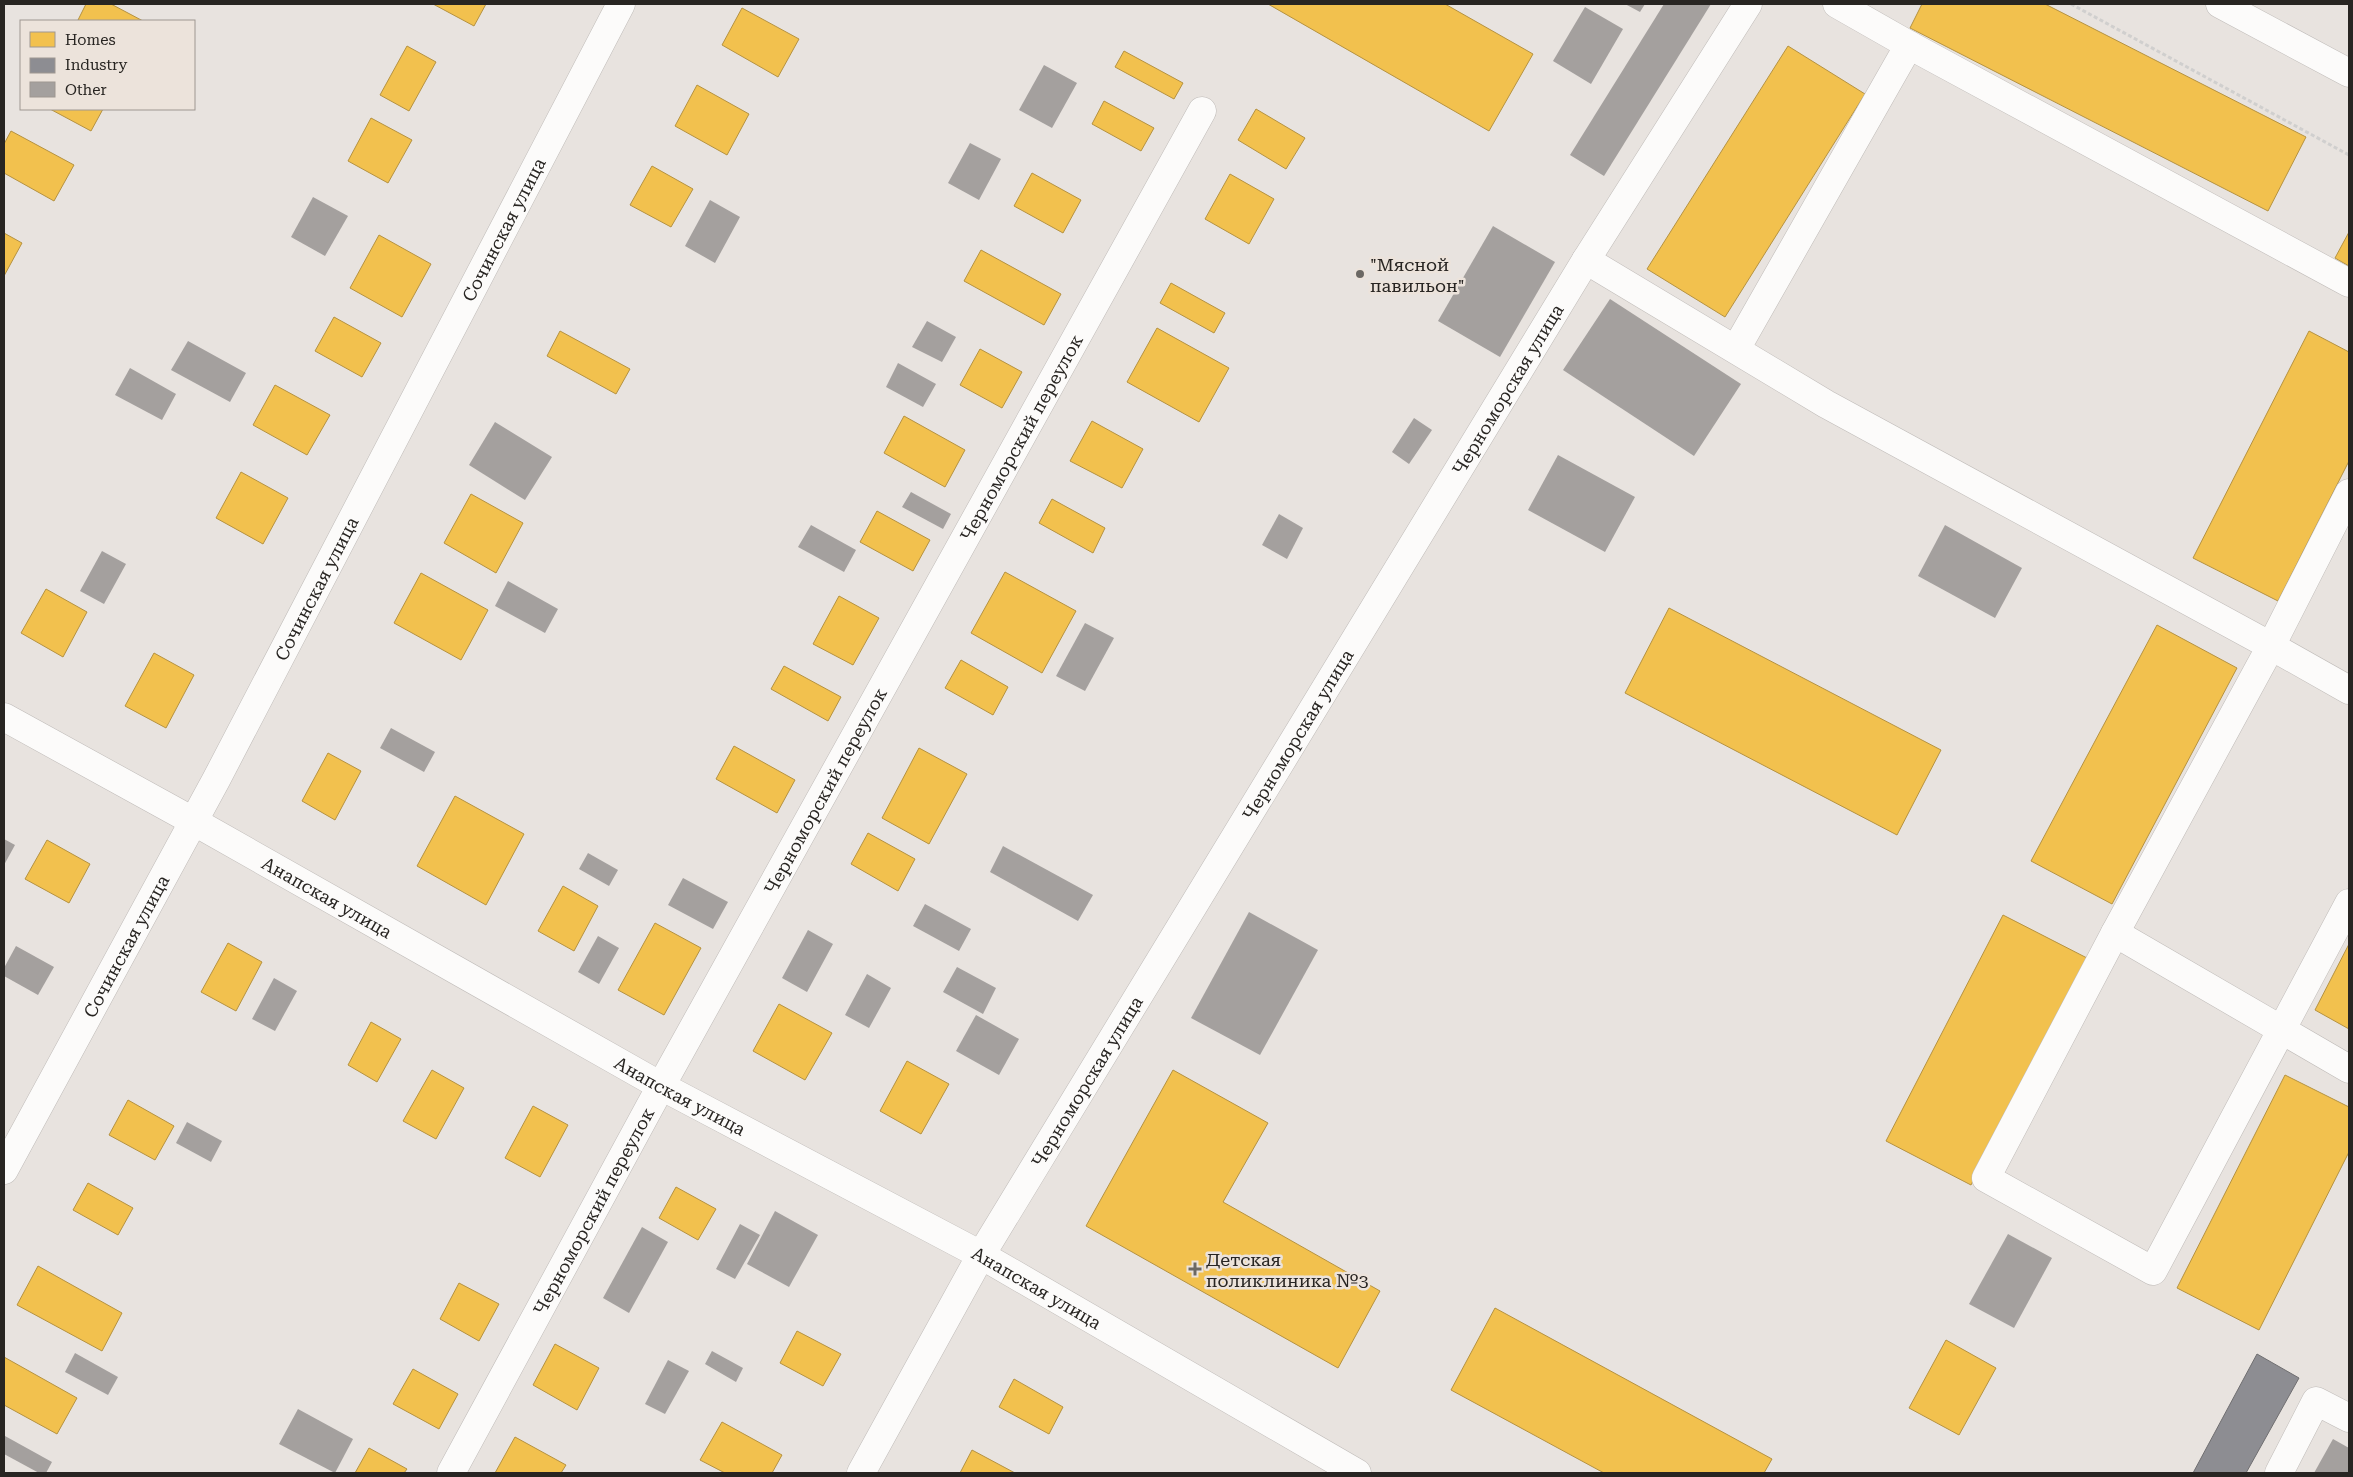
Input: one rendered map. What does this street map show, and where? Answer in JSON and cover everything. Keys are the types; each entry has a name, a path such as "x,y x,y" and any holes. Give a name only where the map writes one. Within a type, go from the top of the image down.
{"street":[{"name":"Сочинская улица","path":"4,1170 193,821 621,4"},
{"name":"Черноморская улица","path":"861,1473 981,1255 1586,260 1748,4"},
{"path":"1837,4 1909,45 2349,283"},
{"path":"2220,4 2349,73"},
{"path":"1736,349 1909,45"},
{"name":"Черноморский переулок","path":"451,1473 661,1086 1202,111"},
{"path":"1586,260 1826,404 2349,690"},
{"path":"2349,493 2271,646 2115,933 1986,1178 2153,1272 2349,904"},
{"name":"Анапская улица","path":"4,717 193,821 661,1086 981,1255 1357,1473"},
{"path":"2115,933 2349,1068"},
{"path":"2279,1473 2316,1401 2349,1418"}],"path":[{"path":"2071,4 2349,155"}],"building: Homes":[{"path":"86,4 111,4 141,20 78,20"},
{"path":"433,4 486,4 474,26"},
{"path":"1268,4 1445,4 1533,54 1489,131"},
{"path":"1922,4 2045,4 2306,137 2268,211 1910,28"},
{"path":"742,8 799,39 778,77 722,45"},
{"path":"407,46 436,62 409,111 380,95"},
{"path":"1788,46 1865,94 1725,317 1647,269"},
{"path":"1124,51 1183,83 1174,99 1115,67"},
{"path":"697,85 749,114 727,155 675,126"},
{"path":"1104,101 1154,128 1141,151 1092,124"},
{"path":"1256,109 1305,138 1286,169 1238,140"},
{"path":"52,110 102,110 91,131"},
{"path":"371,118 412,140 388,183 348,161"},
{"path":"11,131 74,165 54,201 4,173 4,144"},
{"path":"652,166 693,189 671,227 630,205"},
{"path":"1032,173 1081,200 1063,233 1014,206"},
{"path":"1230,174 1274,199 1249,244 1205,219"},
{"path":"2349,232 2349,266 2335,258"},
{"path":"4,233 22,243 4,276"},
{"path":"379,235 431,264 402,317 350,288"},
{"path":"981,250 1061,294 1044,325 964,281"},
{"path":"1171,283 1225,313 1214,333 1160,303"},
{"path":"334,317 381,343 362,377 315,351"},
{"path":"1157,328 1229,368 1199,422 1127,382"},
{"path":"560,331 630,369 616,394 547,356"},
{"path":"2309,331 2349,352 2349,461 2278,601 2193,558"},
{"path":"980,349 1022,372 1002,408 960,385"},
{"path":"275,385 330,415 307,455 253,425"},
{"path":"904,416 965,450 945,487 884,453"},
{"path":"1092,421 1143,449 1122,488 1070,461"},
{"path":"241,472 288,498 263,544 216,518"},
{"path":"471,494 523,523 496,573 444,543"},
{"path":"1052,499 1105,528 1093,553 1039,523"},
{"path":"877,511 930,540 913,571 860,542"},
{"path":"1005,572 1076,611 1042,673 971,633"},
{"path":"421,573 488,610 461,660 394,623"},
{"path":"46,589 87,612 63,657 21,633"},
{"path":"839,596 879,618 853,665 813,644"},
{"path":"1669,608 1941,750 1897,835 1625,693"},
{"path":"2157,625 2237,668 2112,904 2031,861"},
{"path":"154,653 194,675 166,728 125,706"},
{"path":"961,660 1008,687 993,715 945,688"},
{"path":"784,666 841,697 828,721 771,689"},
{"path":"734,746 795,780 777,813 716,779"},
{"path":"919,748 967,774 929,844 882,818"},
{"path":"328,753 361,771 335,820 302,801"},
{"path":"455,796 524,834 486,905 417,866"},
{"path":"868,833 915,859 898,891 851,864"},
{"path":"47,840 90,864 69,903 25,879"},
{"path":"563,886 598,906 574,951 538,931"},
{"path":"2003,915 2087,958 1971,1185 1886,1141"},
{"path":"655,923 701,948 664,1015 618,990"},
{"path":"228,943 262,962 236,1011 201,992"},
{"path":"2349,944 2349,1029 2315,1010"},
{"path":"779,1004 832,1033 805,1080 753,1051"},
{"path":"371,1022 401,1039 377,1082 348,1065"},
{"path":"907,1061 949,1084 921,1134 880,1111"},
{"path":"432,1070 464,1088 436,1139 403,1121"},
{"path":"1173,1070 1268,1123 1223,1202 1380,1291 1338,1368 1086,1226"},
{"path":"2285,1075 2349,1107 2349,1152 2259,1330 2177,1288"},
{"path":"128,1100 174,1126 155,1160 109,1135"},
{"path":"533,1106 568,1125 540,1177 505,1158"},
{"path":"88,1183 133,1208 118,1235 73,1210"},
{"path":"676,1187 716,1209 698,1240 659,1218"},
{"path":"38,1266 122,1313 102,1351 17,1305"},
{"path":"459,1283 499,1304 479,1341 440,1319"},
{"path":"1495,1308 1772,1459 1764,1473 1604,1473 1451,1390"},
{"path":"797,1331 841,1354 823,1386 780,1363"},
{"path":"1946,1340 1996,1368 1959,1435 1909,1408"},
{"path":"555,1344 599,1368 577,1410 533,1385"},
{"path":"4,1357 77,1398 57,1434 4,1405"},
{"path":"413,1369 458,1394 439,1429 393,1404"},
{"path":"1014,1379 1063,1407 1049,1434 999,1407"},
{"path":"722,1422 782,1455 772,1473 725,1473 700,1460"},
{"path":"515,1437 566,1465 561,1473 495,1473"},
{"path":"369,1448 407,1469 404,1473 355,1473"},
{"path":"972,1450 1015,1473 960,1473"}],"building: Industry":[{"path":"2257,1354 2299,1378 2246,1473 2193,1473"}],"building: Other":[{"path":"1625,4 1645,4 1640,12"},
{"path":"1664,4 1711,4 1604,176 1570,155"},
{"path":"1585,7 1623,29 1591,84 1553,61"},
{"path":"1044,65 1077,83 1052,128 1019,110"},
{"path":"970,143 1001,159 979,200 948,183"},
{"path":"313,197 348,216 325,256 291,237"},
{"path":"710,200 740,217 715,263 685,246"},
{"path":"1493,226 1555,262 1500,357 1438,321"},
{"path":"1610,299 1741,384 1694,456 1563,370"},
{"path":"927,321 956,337 942,362 912,347"},
{"path":"188,341 246,373 230,402 171,370"},
{"path":"898,363 936,384 923,407 886,387"},
{"path":"130,368 176,394 162,420 115,395"},
{"path":"1414,418 1432,430 1409,464 1392,452"},
{"path":"495,422 552,457 525,500 469,465"},
{"path":"1558,455 1635,497 1605,552 1528,510"},
{"path":"911,492 951,514 943,529 902,507"},
{"path":"1279,514 1303,528 1287,559 1262,545"},
{"path":"811,525 856,550 844,572 798,547"},
{"path":"1945,525 2022,568 1995,618 1918,576"},
{"path":"102,551 126,564 104,604 80,591"},
{"path":"508,581 558,609 545,633 495,606"},
{"path":"1085,623 1114,638 1085,691 1056,676"},
{"path":"391,728 435,752 424,772 380,748"},
{"path":"4,839 15,845 4,865"},
{"path":"1003,846 1093,895 1078,921 990,872"},
{"path":"588,853 618,870 609,886 579,869"},
{"path":"683,878 728,902 713,929 668,905"},
{"path":"925,904 971,929 959,951 913,926"},
{"path":"1249,912 1318,950 1260,1055 1191,1018"},
{"path":"808,930 833,944 807,992 782,978"},
{"path":"598,936 619,948 599,984 578,972"},
{"path":"16,946 54,967 38,995 4,976 4,968"},
{"path":"957,967 996,988 983,1014 943,992"},
{"path":"867,974 891,988 869,1028 845,1015"},
{"path":"274,978 297,991 275,1031 252,1019"},
{"path":"976,1015 1019,1039 999,1075 956,1051"},
{"path":"187,1122 222,1141 211,1162 176,1143"},
{"path":"775,1211 818,1235 789,1287 747,1264"},
{"path":"740,1224 760,1235 735,1279 716,1269"},
{"path":"642,1227 668,1242 629,1313 603,1298"},
{"path":"2008,1234 2052,1258 2014,1328 1969,1304"},
{"path":"712,1351 743,1368 736,1382 705,1364"},
{"path":"75,1353 118,1377 108,1395 65,1372"},
{"path":"668,1360 689,1371 665,1414 645,1404"},
{"path":"298,1409 353,1439 335,1473 279,1444"},
{"path":"5,1436 52,1462 46,1473 39,1473 4,1454"},
{"path":"2333,1439 2349,1448 2349,1473 2314,1473"}],"place":[{"name":"\"Мясной павильон\"","path":"1360,274"},
{"name":"Детская поликлиника №3","path":"1195,1269"}]}
